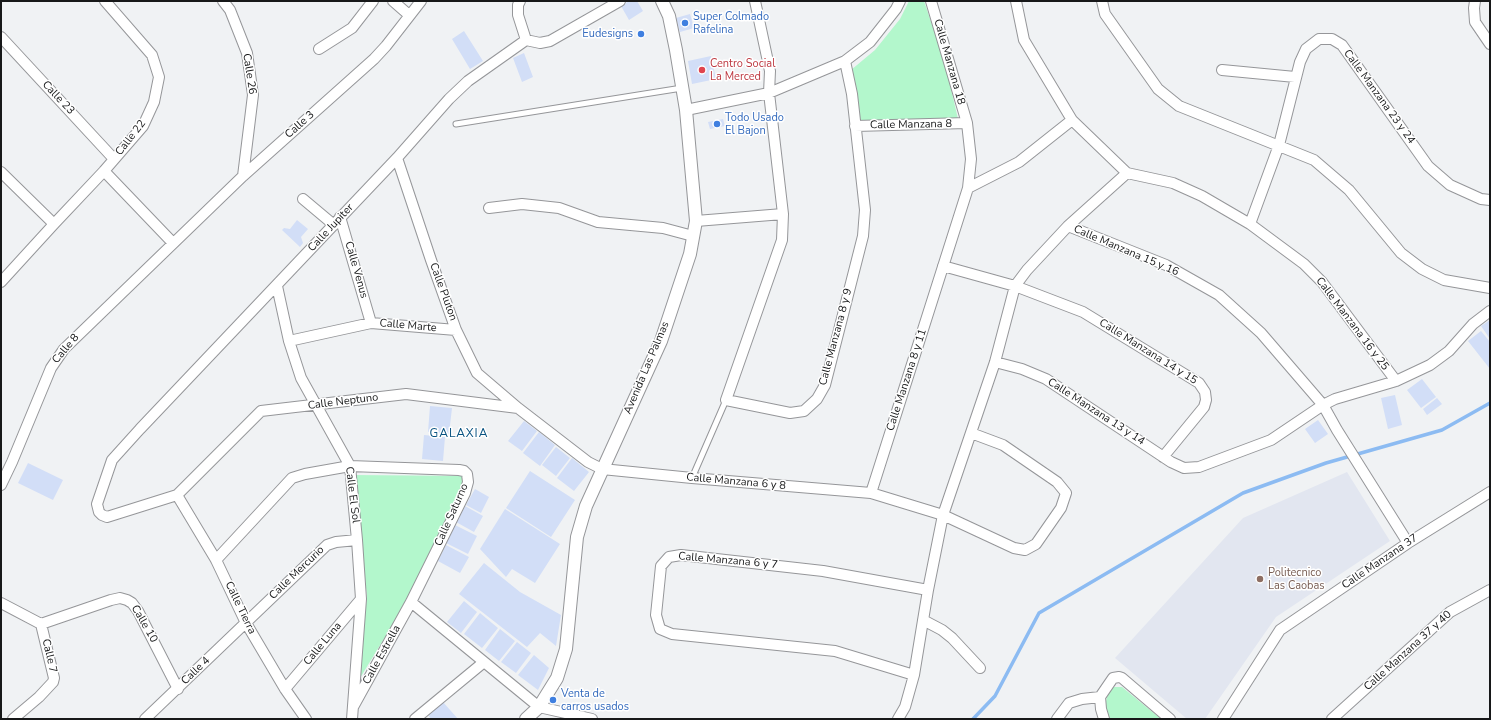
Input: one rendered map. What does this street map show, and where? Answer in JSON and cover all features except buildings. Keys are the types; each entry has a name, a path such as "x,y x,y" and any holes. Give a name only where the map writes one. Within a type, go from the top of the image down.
{"street":[{"name":"Calle 22","path":"1,282 104,171 143,126 154,102 159,77 152,55 105,1"},
{"name":"Calle 26","path":"223,1 230,10 247,53 254,95 243,176"},
{"path":"319,49 352,28 373,1"},
{"path":"393,1 409,15"},
{"name":"Calle 3","path":"173,243 243,176 374,59 421,1"},
{"path":"520,1 518,6 518,15 526,40 540,43 550,41 620,1"},
{"name":"Avenida Las Palmas","path":"526,719 539,707 557,678 566,649 577,537 586,506 661,341 690,254 696,221 686,110 670,23 662,1"},
{"path":"726,400 782,240 783,214 770,93 770,71 755,1"},
{"path":"686,110 770,93 845,61 870,42 896,9 900,1"},
{"name":"Calle Manzana 18","path":"931,1 967,124 971,159 968,188"},
{"path":"898,719 905,707 914,675 928,590 943,515 995,362 1015,286 1027,270 1068,226 1127,173 1072,120 1024,40 1016,1"},
{"path":"1102,1 1105,14 1158,89 1180,106 1314,160 1349,190 1401,253 1422,269 1444,280 1490,288"},
{"path":"1475,1 1475,22 1490,44"},
{"name":"Calle 23","path":"1,37 114,159"},
{"name":"Calle Manzana 23 y 24","path":"1250,224 1279,145 1295,76 1300,62 1306,49 1319,39 1332,39 1342,46 1428,166 1450,185 1481,199 1490,200"},
{"name":"Calle Jupiter","path":"102,515 99,512 97,504 112,460 397,158 449,99 468,82 526,40"},
{"name":"Calle Manzana 8 y 9","path":"726,400 790,413 804,410 817,399 825,385 863,236 866,210 852,94 845,61"},
{"path":"1222,70 1295,76"},
{"path":"968,188 1019,162 1072,120"},
{"name":"Calle Manzana 8","path":"855,126 967,124"},
{"name":"Calle Pluton","path":"397,158 456,330 477,374 518,408"},
{"path":"104,171 173,243"},
{"path":"1,172 54,224"},
{"name":"Calle Manzana 16 y 25","path":"1127,173 1173,183 1202,196 1250,224 1304,264 1322,282 1396,381"},
{"name":"Calle Manzana 8 y 11","path":"871,493 968,188"},
{"path":"303,199 337,221"},
{"path":"490,208 522,204 559,208 598,222 663,228 693,236"},
{"path":"696,221 783,214"},
{"name":"Calle Venus","path":"337,221 371,323"},
{"name":"Calle Manzana 15 y 16","path":"1068,226 1166,265 1219,295 1261,333 1323,404 1337,430 1408,542"},
{"name":"Calle 8","path":"1,485 12,462 50,368 64,349 173,243"},
{"name":"Calle Manzana 14 y 15","path":"943,266 1015,286 1083,312 1199,383 1205,392 1206,400 1204,408 1167,460"},
{"name":"Calle El Sol","path":"276,286 289,341 301,378 350,466 361,599 352,719"},
{"name":"Calle Manzana 13 y 14","path":"995,362 1022,369 1046,379 1167,460 1184,468 1199,467 1271,440 1323,404 1396,381 1430,365 1449,351 1473,324 1490,311"},
{"name":"Calle Marte","path":"289,341 371,323 456,330"},
{"name":"Calle Neptuno","path":"102,515 107,517 114,516 177,495 261,411 406,394 518,408"},
{"path":"518,408 588,462 602,469"},
{"name":"Calle Manzana 6 y 8","path":"602,469 871,493 943,515 1014,548 1025,550 1036,544 1061,508 1066,493 1057,482 1003,445 971,433"},
{"name":"Calle Saturno","path":"216,560 292,478 305,474 350,466 464,471 468,474 468,482 465,492 411,602"},
{"name":"Calle Manzana 37","path":"1223,719 1280,630 1408,542 1490,492"},
{"name":"Calle Tierra","path":"177,495 216,560 246,623 285,689 306,719"},
{"name":"Calle Mercurio","path":"246,623 327,545 336,542 357,540"},
{"name":"Calle Manzana 6 y 7","path":"914,675 834,651 672,634 660,629 656,615 661,566 669,557 681,555 823,571 928,590"},
{"name":"Calle Manzana 37 y 40","path":"1332,719 1450,612 1490,590"},
{"name":"Calle 10","path":"41,624 111,600 120,598 127,600 132,603 138,611 178,688"},
{"name":"Calle Luna","path":"285,689 361,599"},
{"path":"411,602 539,707 586,719 592,719"},
{"name":"Calle Estrella","path":"353,707 411,602"},
{"path":"1,603 41,624"},
{"path":"923,620 942,630 952,638 980,668"},
{"name":"Calle 4","path":"145,719 246,623"},
{"name":"Calle 7","path":"13,719 39,697 53,682 54,678 41,624"},
{"path":"415,719 484,662"},
{"path":"1104,719 1100,709 1100,697 1113,678 1119,677 1170,719"},
{"path":"1057,719 1069,703 1082,699 1100,697"}],"lane":[{"path":"456,124 683,88"},
{"path":"692,478 726,400"}],"shaded area":[{"name":"Politecnico Las Caobas","path":"1347,472 1390,541 1276,617 1205,719 1187,719 1115,658 1243,518"}],"green space":[{"path":"909,1 924,1 945,63 958,119 857,122 851,70 875,50 900,19"},
{"path":"353,475 466,476 407,601 357,683 367,596"},
{"path":"1110,687 1122,687 1161,719 1108,719 1104,708"}],"waterway":[{"path":"973,719 995,696 1039,613 1243,493 1326,463 1442,430 1490,403"}],"place":[{"name":"Super Colmado Rafelina","path":"685,23"},
{"name":"Eudesigns","path":"641,34"},
{"name":"Centro Social La Merced","path":"702,70"},
{"name":"Todo Usado El Bajon","path":"717,124"},
{"name":"Politecnico Las Caobas","path":"1260,579"},
{"name":"Venta de carros usados","path":"553,700"}],"district":[{"name":"GALAXIA","path":"459,434"}]}
